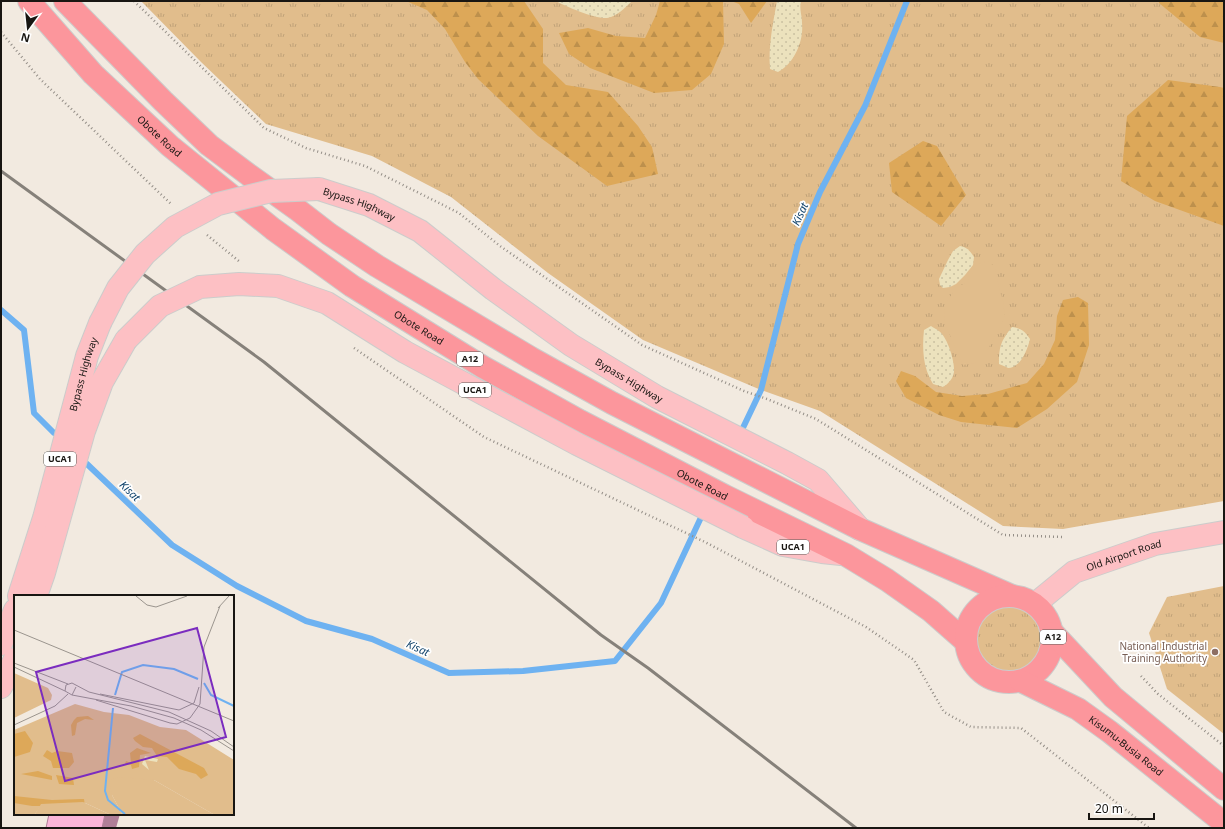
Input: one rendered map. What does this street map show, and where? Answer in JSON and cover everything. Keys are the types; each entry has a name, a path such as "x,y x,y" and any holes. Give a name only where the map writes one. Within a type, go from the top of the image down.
{"highway":[{"name":"Obote Road","path":"29,1 93,74 170,146 273,229 352,286 483,367 580,421 725,496 846,555 931,611 965,641"},
{"name":"A12","path":"65,1 162,101 209,145 329,234 377,266 531,358 612,404 860,529 1010,596 1023,598 1035,604 1044,612 1050,622 1053,633 1053,646 1049,658 1042,669 1033,676 1021,681 1005,683 990,679 978,669 969,657 965,641 967,627 973,614 983,604 996,598 1010,596"},
{"name":"A12","path":"1053,633 1113,697 1224,789"},
{"name":"Kisumu-Busia Road","path":"1021,681 1078,709 1110,732 1224,823"}],"main road":[{"name":"Bypass Highway","path":"19,595 44,518 87,356 100,323 118,288 145,254 175,227 218,204 271,191 319,189 369,205 420,231 493,289 571,345 656,396 818,480 860,529"},
{"name":"Bypass Highway","path":"36,595 44,573 84,431 102,382 126,340 160,306 200,287 238,284 278,286 327,303 412,356 576,444 743,527 783,545 846,555"},
{"name":"Old Airport Road","path":"1035,604 1074,572 1155,544 1224,532"},
{"path":"1,644 14,612"},
{"path":"1,687 14,660"}],"path":[{"path":"134,1 264,128 306,148 365,166 459,213 500,246 642,345 744,391 816,419 909,475 1003,535 1063,537"},
{"path":"679,530 705,542 866,627 914,660 944,712 971,726 1021,728 1149,828"},
{"path":"1141,676 1158,694 1224,746"}],"green space":[{"path":"141,1 1224,1 1224,501 1063,529 1003,526 820,411 761,390 643,340 548,273 451,197 372,156 266,124 201,62"},
{"path":"406,1 524,1 543,29 543,63 566,85 608,92 638,126 652,147 658,174 607,186 538,136 478,79 465,62 445,29 427,10"},
{"path":"660,1 723,1 724,44 711,74 692,90 654,93 590,68 569,54 559,33 588,28 616,36 645,38 656,15"},
{"path":"731,1 767,1 751,23 739,4"},
{"path":"1159,1 1224,1 1224,43 1200,37 1159,3"},
{"path":"1168,80 1224,88 1224,226 1155,201 1121,181 1127,116"},
{"path":"923,141 937,146 966,195 941,226 892,192 889,163"},
{"path":"989,261 995,268 1003,301 1005,317 988,349 975,363 963,365 945,324 944,306 953,292 968,280 980,263"},
{"path":"1078,297 1088,303 1089,345 1077,382 1047,409 1017,428 961,422 939,415 906,398 896,381 901,371 915,376 936,392 962,396 988,394 1027,383 1044,364 1055,340 1057,316 1063,300"},
{"path":"1224,586 1224,734 1167,689 1149,633 1167,597"},
{"path":"1010,600 1025,603 1038,611 1046,624 1049,639 1046,654 1038,667 1025,675 1010,678 995,675 982,667 974,654 971,639 974,624 982,611 995,603"}],"sand":[{"path":"556,1 632,1 617,14 607,18 602,18 588,15"},
{"path":"777,1 801,1 800,7 802,20 800,44 797,51 789,64 778,72 770,69 771,35"},
{"path":"960,246 966,248 973,255 973,265 956,284 943,288 940,285 939,279 953,251"},
{"path":"931,326 942,334 950,350 953,362 953,377 943,387 933,384 925,365 923,351 924,330"},
{"path":"1012,327 1022,330 1030,339 1026,352 1017,365 1008,368 999,364 999,353 1005,336"}],"building":[{"path":"49,815 105,815 102,828 46,828"}],"waterway":[{"name":"Kisat","path":"740,434 761,390 798,244 820,192 865,106 907,1"},
{"name":"Kisat","path":"1,310 24,330 34,413 54,433"},
{"name":"Kisat","path":"87,464 172,545 237,586 306,621 372,639 449,673 523,671 615,661 661,603 704,511"}],"railway":[{"path":"1,171 264,362 601,635 648,668 856,828"}],"place":[{"name":"National Industrial Training Authority","path":"1215,652"}]}
